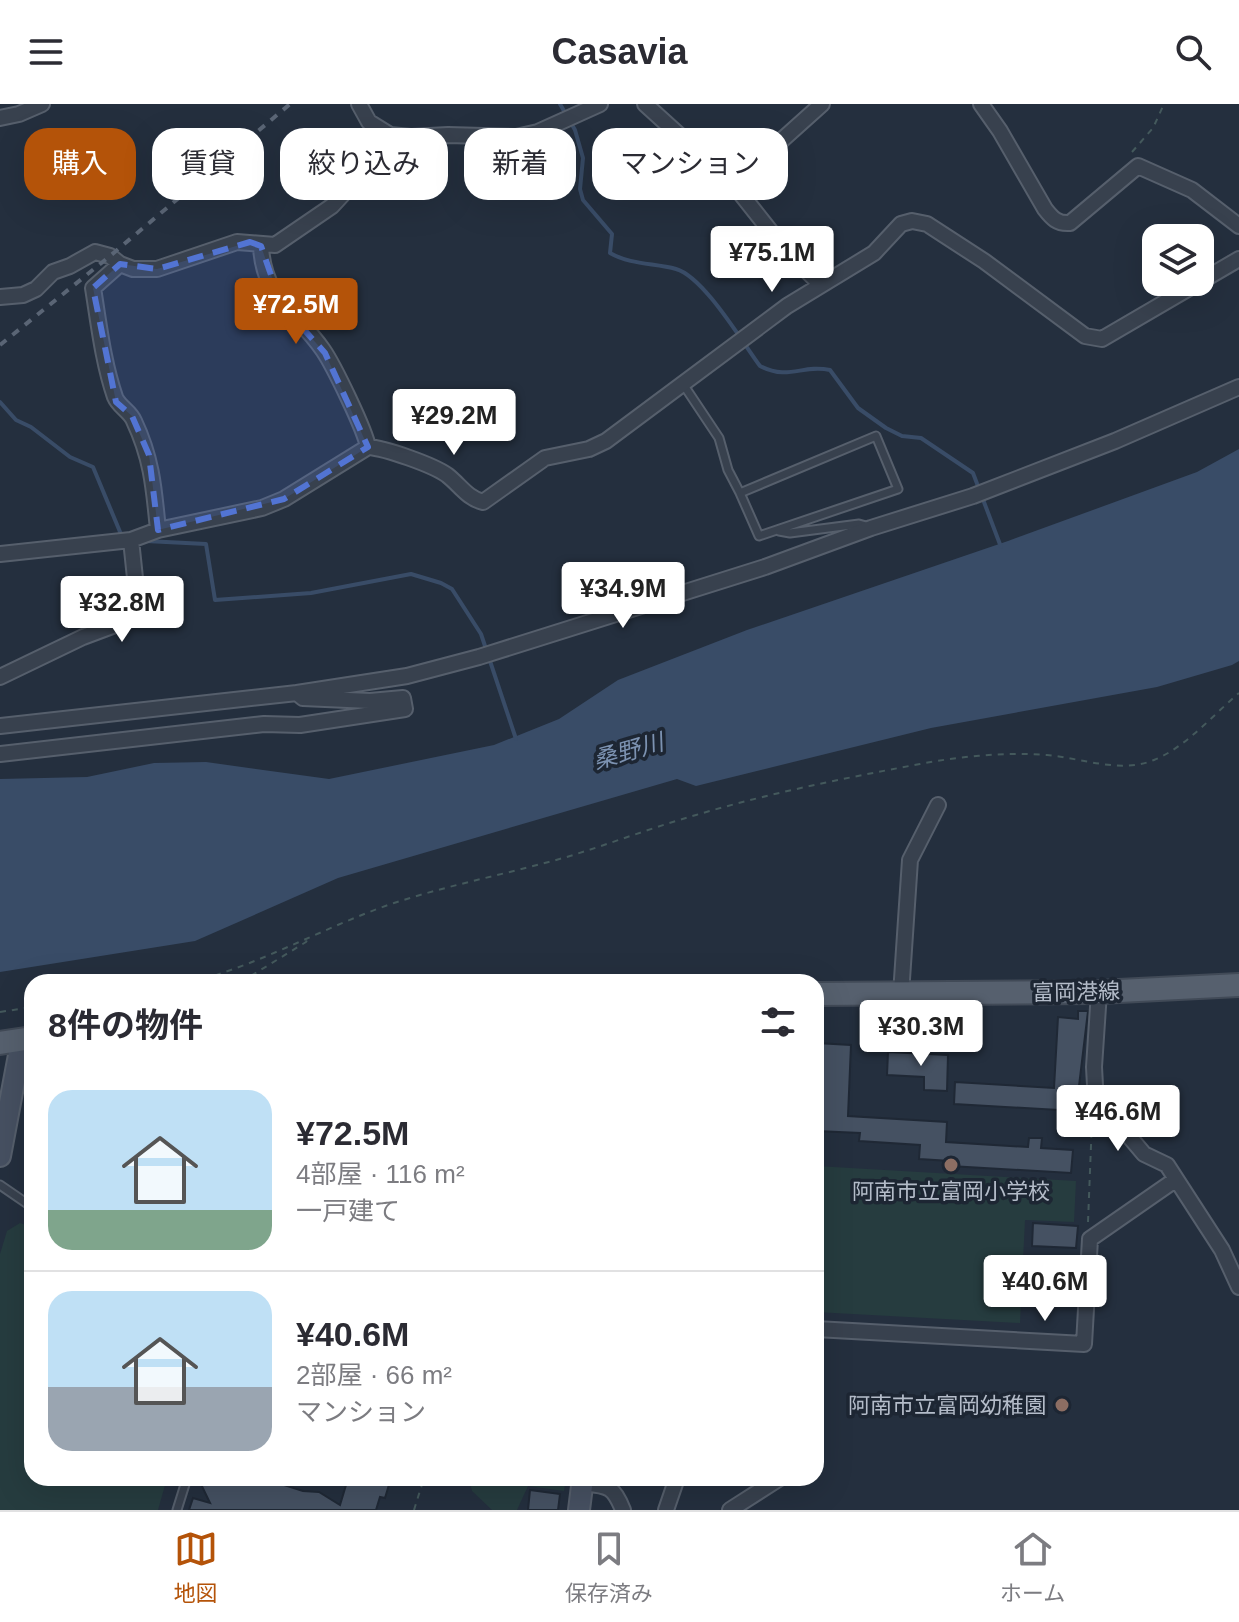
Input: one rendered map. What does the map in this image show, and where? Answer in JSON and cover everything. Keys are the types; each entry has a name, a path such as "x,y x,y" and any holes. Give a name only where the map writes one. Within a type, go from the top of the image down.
{"main road":[{"name":"富岡港線","path":"824,994 1099,992 1236,981"}],"street":[{"path":"0,118 42,104"},
{"path":"359,104 369,122 379,128"},
{"path":"448,136 516,137 538,132 600,104"},
{"path":"645,104 671,128"},
{"path":"788,135 822,104"},
{"path":"981,104 1053,219 1070,223 1138,166 1192,190 1239,226"},
{"path":"0,297 23,295 36,289 53,272 95,252 110,256 133,269 157,269 237,242 275,245 338,200"},
{"path":"746,200 783,247 821,285"},
{"path":"0,554 131,540 158,530 262,508 284,499 368,447 381,448 445,473 472,499 483,502 545,458 589,449 606,441 787,306 874,253 901,224 912,221 927,224 984,261 1085,336 1102,339 1239,259"},
{"path":"261,246 268,281 281,304 325,353 368,447"},
{"path":"120,264 93,288 95,303 102,350 116,402 132,416 149,455 158,530"},
{"path":"0,726 297,693 407,676 479,657 765,567 871,528 973,496 1115,441 1239,387"},
{"path":"0,677 83,637 139,616 131,540"},
{"path":"0,754 264,724 300,725 405,709 403,698 370,701 303,698 297,693"},
{"path":"901,994 910,860 938,805"},
{"path":"1099,992 1094,1067 1096,1104 1117,1122 1144,1154 1167,1165 1222,1250 1239,1287"},
{"path":"0,1156 20,1037"},
{"path":"824,1329 1084,1344 1090,1239 1175,1180"},
{"path":"579,1510 581,1486"},
{"path":"607,1486 615,1492 623,1510"},
{"path":"666,1510 674,1486"},
{"path":"730,1510 768,1486"}],"lane":[{"path":"683,384 719,438 728,470 759,536 898,489 876,436 740,493"},
{"path":"777,531 790,533 859,524 871,528"},
{"path":"0,1185 24,1202"},
{"path":"177,1510 184,1486"}],"path":[{"path":"1138,166 1130,154 1153,128 1164,104"},
{"path":"224,974 311,935 395,903 569,856 694,815 828,781 974,755 1048,755 1113,765 1140,765 1179,746 1239,693"},
{"path":"254,974 306,942 311,935"},
{"path":"0,1012 24,1008"},
{"path":"1090,1239 1092,1109 1096,1104"},
{"path":"414,1510 422,1486"}],"highlighted area":[{"path":"250,242 261,246 281,304 325,353 368,447 284,499 158,530 149,455 132,416 116,402 93,288 120,264 157,269"}],"green space":[{"path":"824,1166 1076,1181 1074,1222 1025,1220 1020,1323 824,1312"},
{"path":"20,1223 24,1224 24,1486 165,1486 158,1510 0,1510 0,1254 7,1231"},
{"path":"471,1486 528,1486 517,1510 492,1510 472,1491"},
{"path":"528,1486 565,1486 564,1491"}],"water":[{"name":"桑野川","path":"1239,449 1239,661 1232,665 1157,687 931,728 696,786 677,779 338,878 195,941 0,972 0,779 87,777 154,763 206,762 329,779 494,745 559,719 618,680 747,630 1008,541 1197,472"},
{"path":"1039,1257 1067,1258 1064,1307 1037,1306"}],"building":[{"path":"1078,1011 1088,1011 1076,1111 954,1104 955,1082 1054,1088 1058,1017 1078,1019"},
{"path":"824,1043 851,1045 848,1116 947,1122 946,1142 1028,1147 1029,1138 1042,1138 1041,1148 1073,1150 1071,1173 950,1166 950,1161 919,1159 920,1145 859,1141 860,1133 824,1131"},
{"path":"888,1052 948,1055 947,1091 924,1090 924,1077 887,1075"},
{"path":"1033,1223 1078,1226 1076,1248 1032,1246"},
{"path":"202,1486 287,1486 319,1492 340,1505 346,1486 389,1486 385,1498 380,1497 376,1510 189,1510 193,1498 210,1503"},
{"path":"530,1490 560,1494 558,1510 528,1510"}],"waterway":[{"path":"560,104 575,130 583,158 580,189 583,200 612,234 610,253 687,274 710,297 760,366 780,372 830,370 858,408 902,436 921,438 973,473 1001,547"},
{"path":"0,402 16,420 31,427 70,457 93,467 123,539"},
{"path":"146,541 206,544 215,600 311,593 411,574 441,583 452,589 481,634 516,739"}],"railway":[{"path":"0,345 290,104"}],"place":[{"name":"阿南市立富岡小学校","path":"951,1165"},
{"name":"阿南市立富岡幼稚園","path":"1062,1405"}]}
